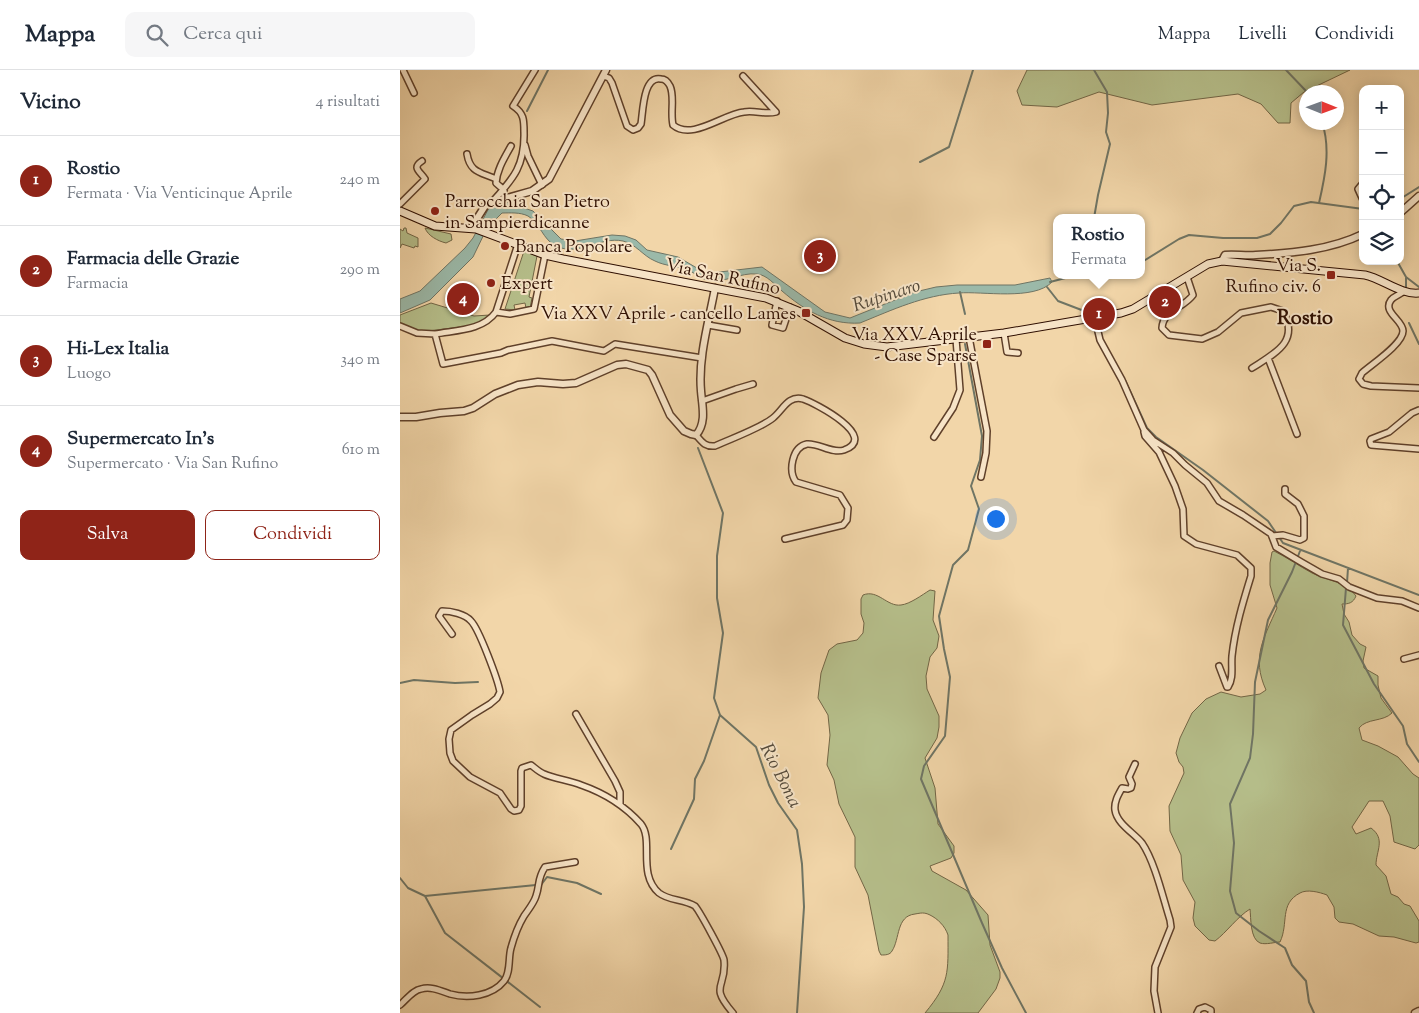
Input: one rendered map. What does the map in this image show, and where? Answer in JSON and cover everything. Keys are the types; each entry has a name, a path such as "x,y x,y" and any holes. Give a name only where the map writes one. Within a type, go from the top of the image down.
{"main road":[{"name":"Via San Rufino","path":"400,210 435,226 473,228 546,255 777,301 845,338 875,347 956,339 1121,313 1133,309 1208,264 1222,261"},
{"path":"1222,261 1365,275 1411,294 1419,293"}],"street":[{"path":"403,70 414,93"},
{"path":"493,202 516,174 522,160 524,118 521,111 513,106 535,70"},
{"path":"473,228 485,206 532,191 542,185 552,173 604,73 612,83 627,126 633,130 641,124 648,85 654,79 663,79 671,88 671,117 673,125 682,130 693,130 742,112 757,111 768,114 776,112 744,76"},
{"path":"524,142 528,156 542,185"},
{"path":"504,190 496,183 496,179 503,159 511,146"},
{"path":"467,154 468,162 473,169 496,179"},
{"path":"400,204 425,179 417,172 416,167 422,161"},
{"path":"1404,209 1419,196"},
{"path":"1222,261 1225,255 1254,256 1294,252 1344,243 1359,236"},
{"path":"400,326 417,333 435,334 477,327 491,319 496,312 518,244"},
{"path":"496,312 510,314 534,309 546,255"},
{"path":"1187,277 1194,295 1164,320 1162,328 1169,335 1202,339 1218,332 1241,313 1271,307 1283,311 1289,327 1288,338 1276,353 1252,368"},
{"path":"696,435 703,424 700,380 702,358 715,288"},
{"path":"1404,291 1391,300 1389,305 1390,310 1402,326 1403,331 1400,340 1362,373 1359,379 1363,384 1371,386 1419,388"},
{"path":"777,301 772,325 783,328 790,307"},
{"path":"1094,318 1100,340 1122,380 1145,436 1158,452 1175,486 1183,509 1184,536 1196,544 1237,555 1250,568 1251,576 1237,621 1232,658 1232,681 1227,688 1224,685 1219,666"},
{"path":"708,325 736,330"},
{"path":"1004,332 1007,352 1018,352"},
{"path":"435,334 443,364 552,341 604,351 615,344 702,358"},
{"path":"970,337 987,432 982,477"},
{"path":"934,437 953,408 960,390 956,339"},
{"path":"1268,358 1297,434"},
{"path":"400,417 464,411 473,408 495,394 518,385 538,382 576,383 617,365 626,364 648,370 670,415 684,431 696,435 704,444 709,446 715,446 772,420 788,401 799,398 807,400 846,424 853,432 854,440 851,446 840,451 808,444 801,446 796,452 792,476 796,482 840,495 848,508 847,520 843,525 785,539"},
{"path":"702,402 736,388 753,384"},
{"path":"1419,410 1412,413 1397,427 1371,438 1370,441 1371,445 1419,449"},
{"path":"1144,430 1153,440 1173,453 1185,466 1207,483 1219,501 1243,515 1272,536 1276,547 1322,574 1339,579 1349,587 1377,598 1402,601 1419,608"},
{"path":"1272,536 1283,535 1300,540 1304,538 1304,516 1298,504 1285,494 1286,488"},
{"path":"452,634 439,616 442,611 449,611 471,621 478,632 500,692 497,698 490,704 472,714 451,730 449,739 452,761 470,777 500,793 511,810 514,811 519,810 521,806 522,768 531,765 544,774 581,785 620,804 642,826 646,834 646,862 653,885 666,896 690,902 695,906 719,946 724,960 719,989 720,996 733,1013"},
{"path":"1404,659 1419,655"},
{"path":"576,714 615,781 620,792 620,804"},
{"path":"1135,764 1129,777 1132,784 1131,788 1128,790 1122,788 1116,798 1115,812 1125,827 1142,843 1156,875 1170,920 1171,927 1155,967 1154,991 1158,1013"},
{"path":"400,1005 419,989 430,988 453,995 468,997 485,994 497,987 504,981 508,972 510,950 517,929 536,896 537,885 545,867 575,862"},
{"path":"1197,1013 1205,1007 1211,1013"},
{"path":"1414,1013 1419,1011"}],"green space":[{"path":"1027,70 1350,70 1319,85 1299,85 1299,96 1291,103 1290,123 1278,123 1261,104 1238,94 1152,105 1099,92 1057,107 1022,105 1017,91"},
{"path":"406,228 407,233 418,238 418,247 415,246 414,248 402,244 400,248 400,229 403,231"},
{"path":"425,228 451,234 452,240 446,243 440,241 431,236"},
{"path":"524,251 537,256 529,297 532,298 530,308 526,308 525,303 514,305 515,310 505,309"},
{"path":"431,303 474,316 490,315 477,325 428,331 420,331 400,323 400,315"},
{"path":"1274,551 1312,573 1342,584 1356,596 1351,603 1342,604 1344,614 1349,622 1352,635 1360,644 1366,647 1363,661 1364,668 1378,676 1381,698 1392,713 1384,718 1362,725 1359,728 1362,740 1398,757 1419,778 1419,845 1415,849 1394,842 1390,816 1383,801 1369,801 1352,827 1356,834 1371,828 1376,832 1379,845 1376,865 1386,876 1391,894 1398,897 1404,904 1410,906 1419,921 1419,942 1379,936 1353,924 1339,922 1335,918 1334,907 1327,895 1310,891 1293,897 1289,903 1280,942 1265,944 1257,941 1252,928 1250,909 1215,941 1209,940 1195,926 1193,918 1195,902 1183,880 1181,855 1170,831 1169,806 1184,773 1176,753 1180,738 1192,713 1206,699 1221,692 1241,697 1260,694 1266,690 1259,657 1264,638 1277,608 1270,585 1270,563 1272,552"},
{"path":"930,590 935,591 933,620 939,636 937,648 930,657 926,676 927,689 939,716 939,727 937,738 925,758 935,788 938,824 954,846 954,853 951,858 930,866 932,871 966,890 988,915 990,945 1000,972 1000,978 996,989 978,1013 925,1013 943,985 948,959 947,932 938,921 928,914 915,914 905,919 901,923 895,946 891,952 881,955 868,895 855,867 855,837 839,804 834,780 827,765 830,735 828,715 818,698 821,673 829,650 837,644 857,640 863,633 864,623 861,614 861,599 863,595 873,594 896,605 901,605 912,601"}],"shaded area":[{"path":"506,202 533,211 561,239 575,241 612,235 625,236 636,240 647,250 678,257 702,271 711,273 762,267 825,312 850,318 915,292 936,287 1015,285 1050,278 1052,282 1044,288 1021,293 946,294 908,304 860,323 838,322 808,310 761,275 751,274 714,281 705,279 688,270 655,261 623,241 606,241 581,248 565,249 552,243 528,216 518,213 502,213 487,228 473,257 430,300 400,313 400,299 420,291 465,248 473,238 490,206"}],"waterway":[{"path":"527,111 548,70"},
{"path":"920,162 949,147 973,70"},
{"path":"1094,70 1107,92 1108,113 1106,132 1110,144 1095,214"},
{"path":"1286,70 1300,85"},
{"path":"1319,203 1327,153 1324,130"},
{"name":"Rupinaro","path":"1404,196 1419,187"},
{"name":"Rupinaro","path":"1145,260 1189,235 1257,238 1270,234 1294,206 1311,202 1359,208"},
{"path":"1399,265 1406,277 1419,287"},
{"path":"1406,278 1406,288"},
{"name":"Rupinaro","path":"1050,282 1062,279"},
{"path":"1047,287 1058,301 1092,314"},
{"path":"960,292 965,314"},
{"path":"1409,323 1419,344"},
{"path":"965,344 982,436 980,460 971,486 979,509 968,550 953,565 939,616 950,677 945,736 924,766 921,779 1002,968 1026,1013"},
{"path":"1125,380 1147,428 1156,437 1203,470 1268,521 1283,543 1419,595"},
{"name":"Rio Bona","path":"698,448 723,513 717,556 717,598 723,633 714,698 720,715 756,747 769,785 778,803 797,830 802,864 804,907 797,1013"},
{"path":"1300,551 1292,572 1268,620 1255,682 1250,758 1230,804 1234,843 1230,891 1236,913 1285,948 1292,965 1306,981 1309,1002 1314,1013"},
{"path":"1347,583 1348,568"},
{"path":"1346,588 1343,625 1374,684 1403,726 1407,744 1419,762"},
{"path":"400,683 414,680 455,683 478,682"},
{"path":"671,849 694,799 695,779 704,761 720,715"},
{"path":"541,885 547,877 577,883 601,894"},
{"path":"400,878 408,888 425,896 536,885"},
{"path":"425,896 445,933 540,1007"}],"place":[{"name":"Parrocchia San Pietro in Sampierdicanne","path":"435,211"},
{"name":"Banca Popolare","path":"505,246"},
{"name":"Hi-Lex Italia","path":"820,256"},
{"name":"Via S. Rufino civ. 6","path":"1331,275"},
{"name":"Expert","path":"491,283"},
{"name":"Supermercato In's","path":"463,299"},
{"name":"Farmacia delle Grazie","path":"1165,302"},
{"name":"Via XXV Aprile - cancello Lames","path":"806,313"},
{"name":"Rostio","path":"1099,314"},
{"name":"Via XXV Aprile - Case Sparse","path":"987,344"}],"district":[{"name":"Rostio","path":"1305,317"}]}
